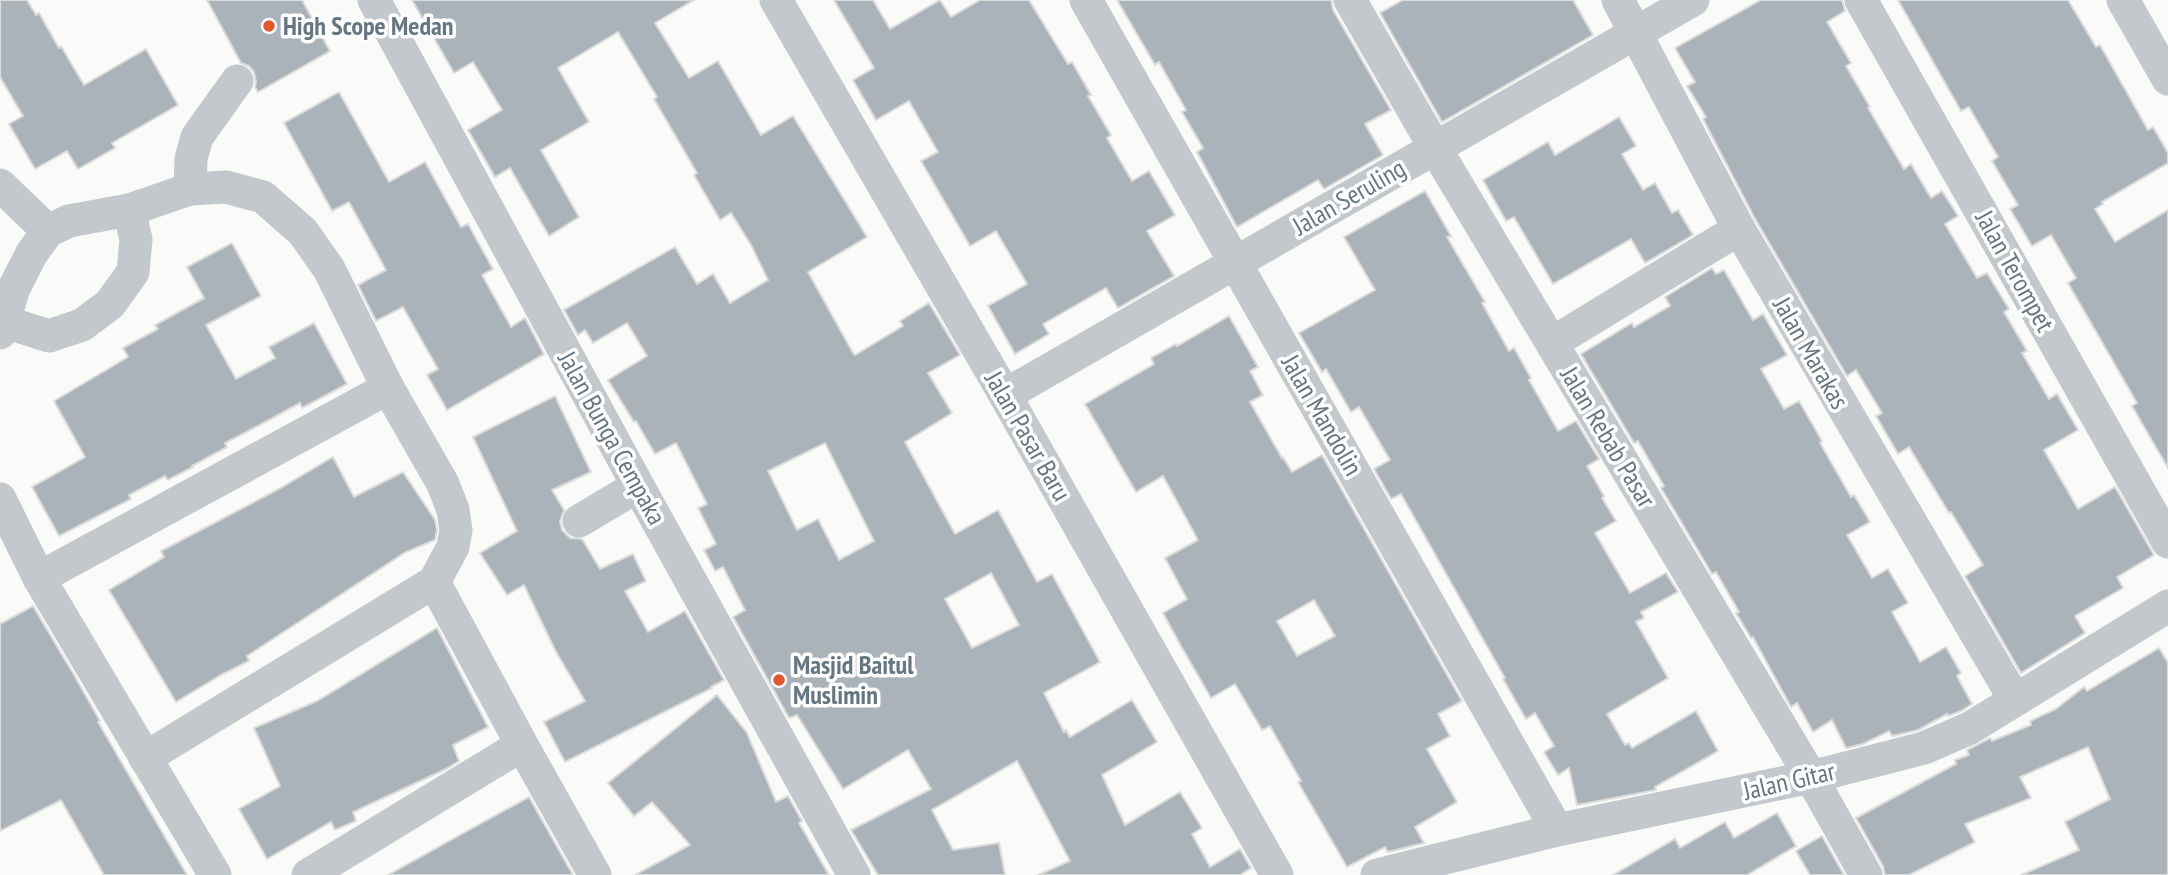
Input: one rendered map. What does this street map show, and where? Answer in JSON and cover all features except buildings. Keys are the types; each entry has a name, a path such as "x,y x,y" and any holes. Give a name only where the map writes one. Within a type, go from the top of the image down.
{"street":[{"name":"Jalan Bunga Cempaka","path":"374,0 638,486 854,875"},
{"name":"Jalan Pasar Baru","path":"776,0 1005,395 1277,875"},
{"name":"Jalan Mandolin","path":"1086,0 1557,830"},
{"name":"Jalan Rebab Pasar","path":"1350,0 1435,148 1811,777 1866,875"},
{"name":"Jalan Marakas","path":"1618,0 1738,229 2015,700"},
{"name":"Jalan Seruling","path":"1005,395 1693,0"},
{"name":"Jalan Terompet","path":"1861,0 2168,542"},
{"path":"2123,0 2168,79"},
{"path":"190,189 191,159 197,137 237,81"},
{"path":"0,185 48,231"},
{"path":"129,210 136,239 133,272 110,304 82,325 49,336 2,327 14,288 32,253 48,231 69,221 129,210 190,189 226,187 263,197 303,232 329,269 388,388 443,484 453,510 456,530 453,547 434,582 145,758"},
{"path":"1552,342 1738,229"},
{"path":"39,578 388,388"},
{"path":"579,521 638,486"},
{"path":"0,499 39,578 215,875"},
{"path":"434,582 595,875"},
{"name":"Jalan Gitar","path":"1377,875 1557,830 1811,777 1924,748 1970,728 2168,606"},
{"path":"308,875 522,745"}],"place":[{"name":"High Scope Medan","path":"269,26"},
{"name":"Masjid Baitul Muslimin","path":"779,680"}]}
